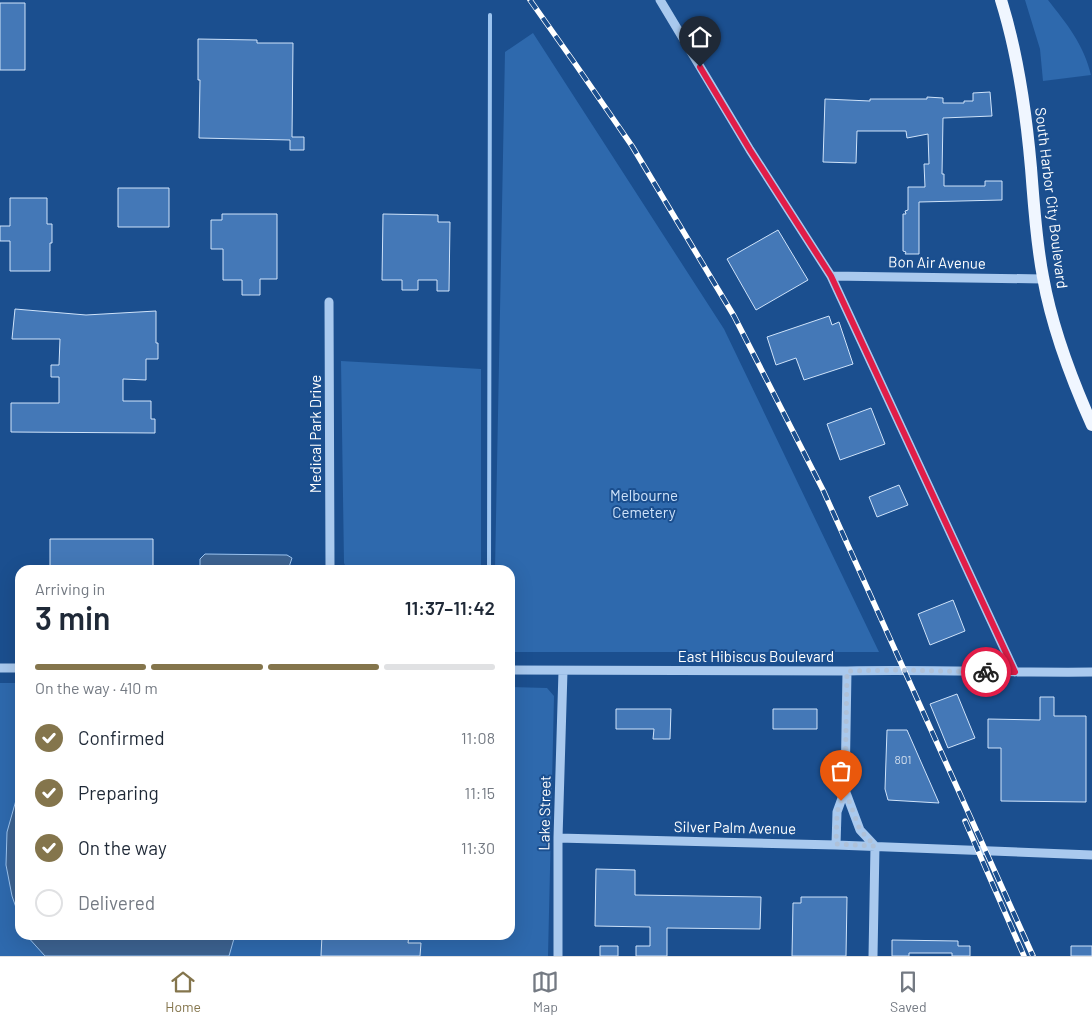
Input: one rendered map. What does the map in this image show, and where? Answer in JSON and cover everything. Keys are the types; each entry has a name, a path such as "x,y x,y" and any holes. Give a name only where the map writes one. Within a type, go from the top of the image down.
{"main road":[{"name":"South Harbor City Boulevard","path":"1001,0 1014,45 1019,74 1043,279 1064,355 1092,425"}],"street":[{"path":"660,0 750,150 831,276 1015,672"},
{"name":"Bon Air Avenue","path":"831,276 1043,279"},
{"name":"Medical Park Drive","path":"329,302 330,565"},
{"path":"0,668 15,668"},
{"name":"East Hibiscus Boulevard","path":"515,670 1092,672"},
{"name":"Lake Street","path":"558,956 558,838 563,671"},
{"path":"836,844 837,812 845,790 847,671"},
{"path":"845,790 860,830 875,846 873,956"},
{"name":"Silver Palm Avenue","path":"558,838 836,844 1092,855"}],"green space":[{"path":"1025,0 1048,0 1079,44 1091,75 1043,81 1040,49"},
{"name":"Melbourne Cemetery","path":"533,33 724,329 879,652 515,652 515,565 495,565 505,52"},
{"path":"341,361 481,369 481,565 345,565"},
{"path":"0,683 15,683 15,940 515,940 515,687 547,688 554,696 548,956 0,956"}],"shaded area":[{"path":"205,554 287,555 292,558 290,565 200,565 200,559"},
{"path":"15,804 15,905 6,865 7,832"},
{"path":"31,940 234,940 229,956 45,956"}],"building":[{"path":"0,3 25,3 25,70 0,70"},
{"path":"198,39 257,40 257,43 293,43 292,137 304,137 304,150 290,150 290,140 199,138 200,80 198,80"},
{"path":"990,92 992,116 943,118 942,174 944,174 944,186 985,186 985,181 1002,181 1002,200 919,202 919,254 905,254 906,252 903,251 903,214 906,214 905,211 908,210 908,187 925,187 924,164 929,164 928,134 907,138 906,131 857,131 856,163 823,162 825,99 870,101 870,99 927,99 927,97 943,98 943,103 964,103 964,101 973,101 973,93"},
{"path":"118,188 169,188 169,227 118,227"},
{"path":"10,198 47,198 47,224 52,224 50,271 10,271 10,241 0,241 0,226 10,226"},
{"path":"222,214 277,214 277,279 260,279 260,295 242,295 242,280 223,280 223,249 211,249 211,220 222,220"},
{"path":"383,214 438,215 438,222 450,222 449,291 437,291 437,280 418,280 418,290 402,290 402,280 382,280"},
{"path":"778,230 808,280 756,310 727,259"},
{"path":"15,309 86,315 156,311 158,359 146,359 146,380 123,379 123,401 151,401 151,419 155,419 155,433 11,432 11,403 59,403 59,377 51,377 51,365 59,365 60,339 12,339"},
{"path":"829,316 832,325 839,322 853,364 804,380 796,358 776,365 767,337"},
{"path":"871,408 885,444 840,460 827,424"},
{"path":"899,485 908,505 877,517 869,497"},
{"path":"50,539 153,539 153,565 50,565"},
{"path":"953,600 965,631 930,645 918,614"},
{"path":"957,694 975,738 948,748 930,704"},
{"path":"1040,697 1054,697 1054,716 1086,716 1086,802 1001,801 1001,748 988,748 988,719 1040,720"},
{"path":"616,709 671,709 670,739 653,739 654,729 616,729"},
{"path":"773,709 817,709 817,729 773,729"},
{"path":"887,730 907,730 939,803 888,800 885,789"},
{"path":"596,869 635,870 635,895 761,897 760,929 667,928 667,956 636,956 636,946 650,946 650,927 595,926"},
{"path":"801,897 847,897 846,956 792,956 793,903 801,903"},
{"path":"322,940 408,940 408,943 421,943 420,956 321,956"},
{"path":"892,940 958,941 958,946 970,946 970,956 952,956 952,953 909,953 909,956 892,956"},
{"path":"600,946 618,946 618,956 600,956"},
{"path":"1071,946 1092,946 1092,956 1071,956"}],"waterway":[{"path":"489,565 490,15"}],"railway":[{"path":"530,0 632,146 734,316 823,490 1033,956"},
{"path":"965,821 1024,956"}],"way so far":[{"path":"841,801 837,812 836,844 875,846 860,830 845,790 847,671 986,672"}],"route":[{"path":"700,67 750,150 831,276 1015,672 986,672"}]}
